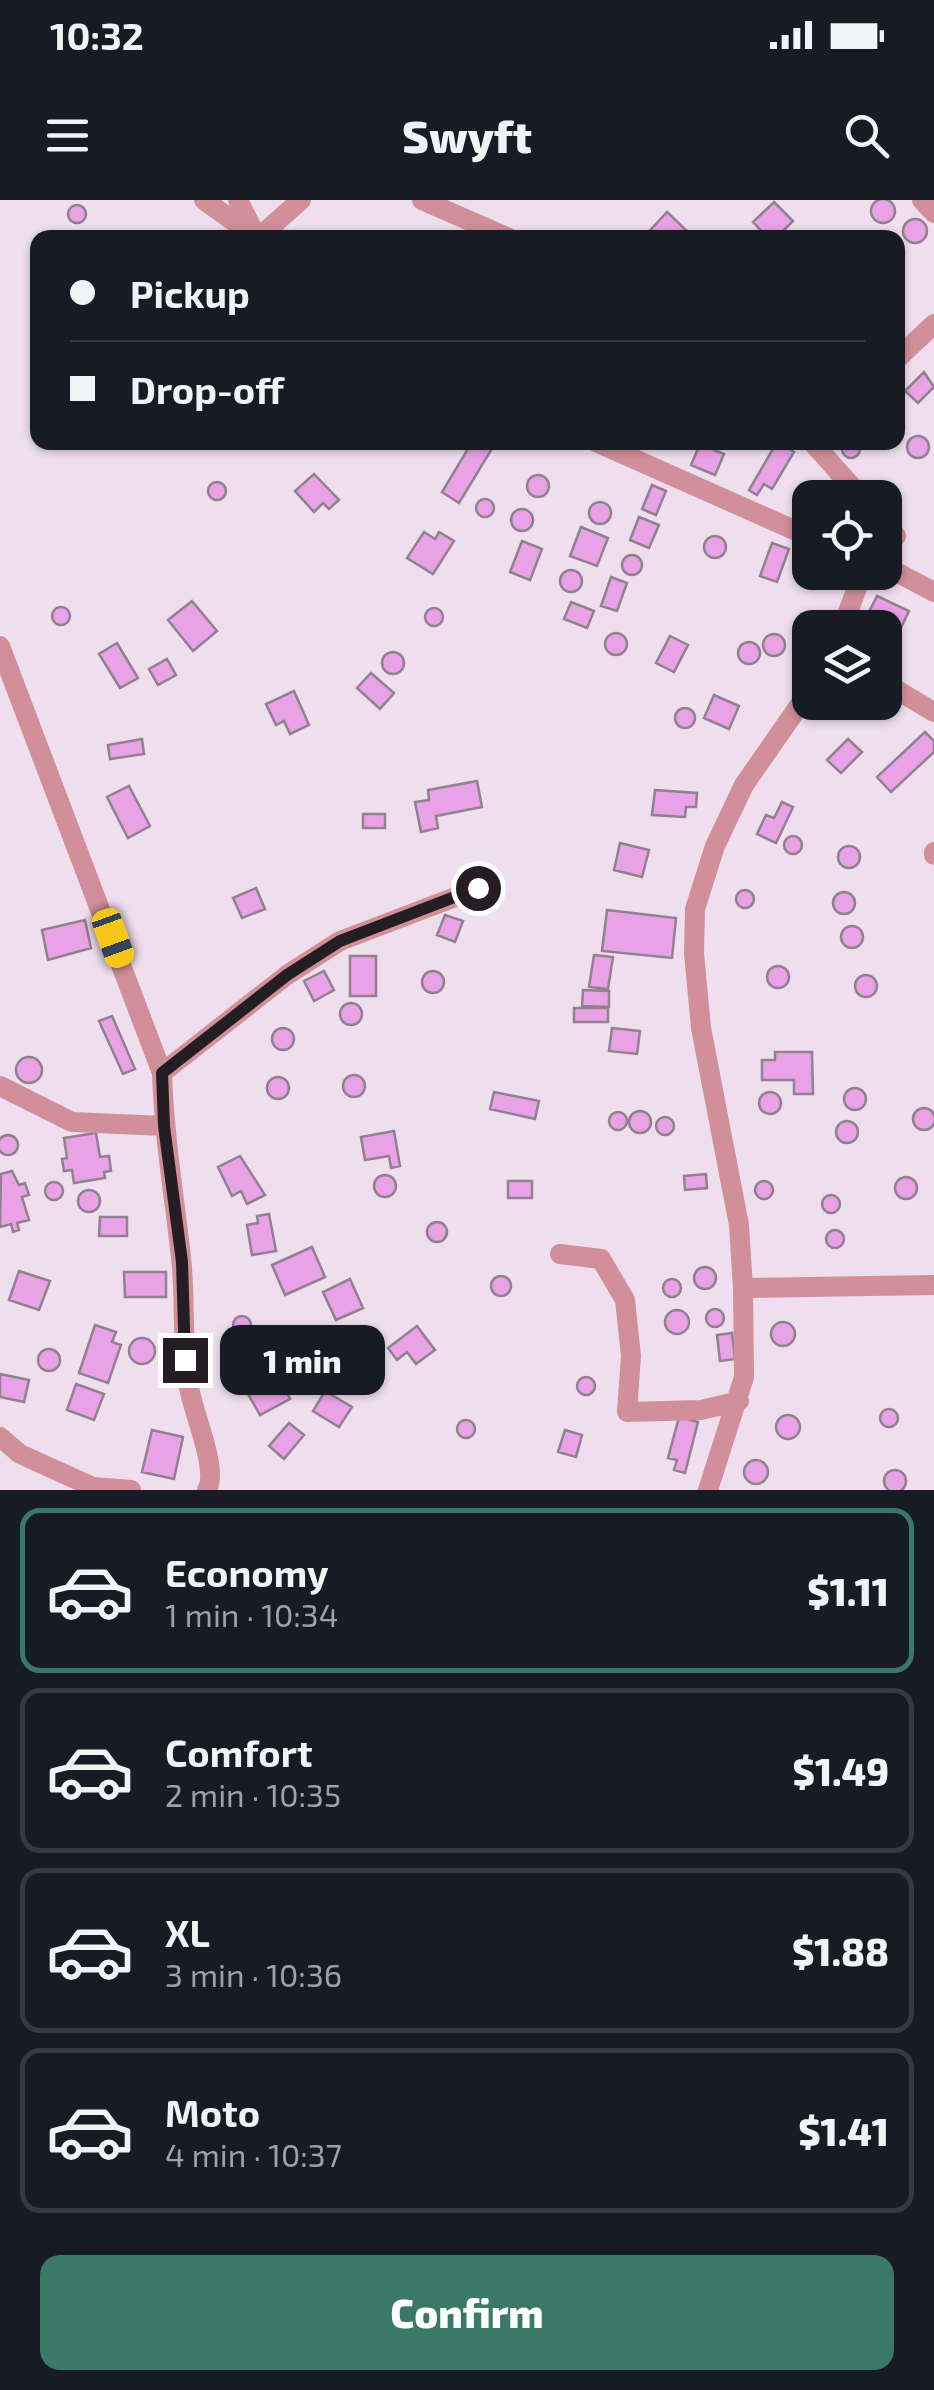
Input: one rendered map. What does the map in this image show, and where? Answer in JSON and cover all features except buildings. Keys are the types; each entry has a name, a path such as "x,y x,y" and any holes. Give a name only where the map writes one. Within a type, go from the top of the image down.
{"street":[{"path":"204,200 246,230"},
{"path":"238,200 253,230"},
{"path":"266,230 300,200"},
{"path":"422,200 491,230"},
{"path":"922,200 934,213"},
{"path":"905,351 934,324"},
{"path":"614,450 792,528"},
{"path":"819,450 846,480"},
{"path":"902,575 934,592"},
{"path":"0,646 162,1073 164,1126 182,1262 188,1384 212,1468 207,1490"},
{"path":"902,693 934,712"},
{"path":"708,1490 744,1377 739,1225 701,1028 694,952 695,909 715,846 744,785 792,716"},
{"path":"162,1073 287,975 340,941 478,888"},
{"path":"0,1086 72,1122 164,1126"},
{"path":"560,1254 600,1259 625,1300 632,1356 626,1412 701,1410 739,1401"},
{"path":"742,1288 934,1284"},
{"path":"0,1437 20,1454 93,1487 131,1490"}],"route":[{"path":"185,1360 182,1262 164,1126 162,1073 287,975 340,941 478,888"}]}
